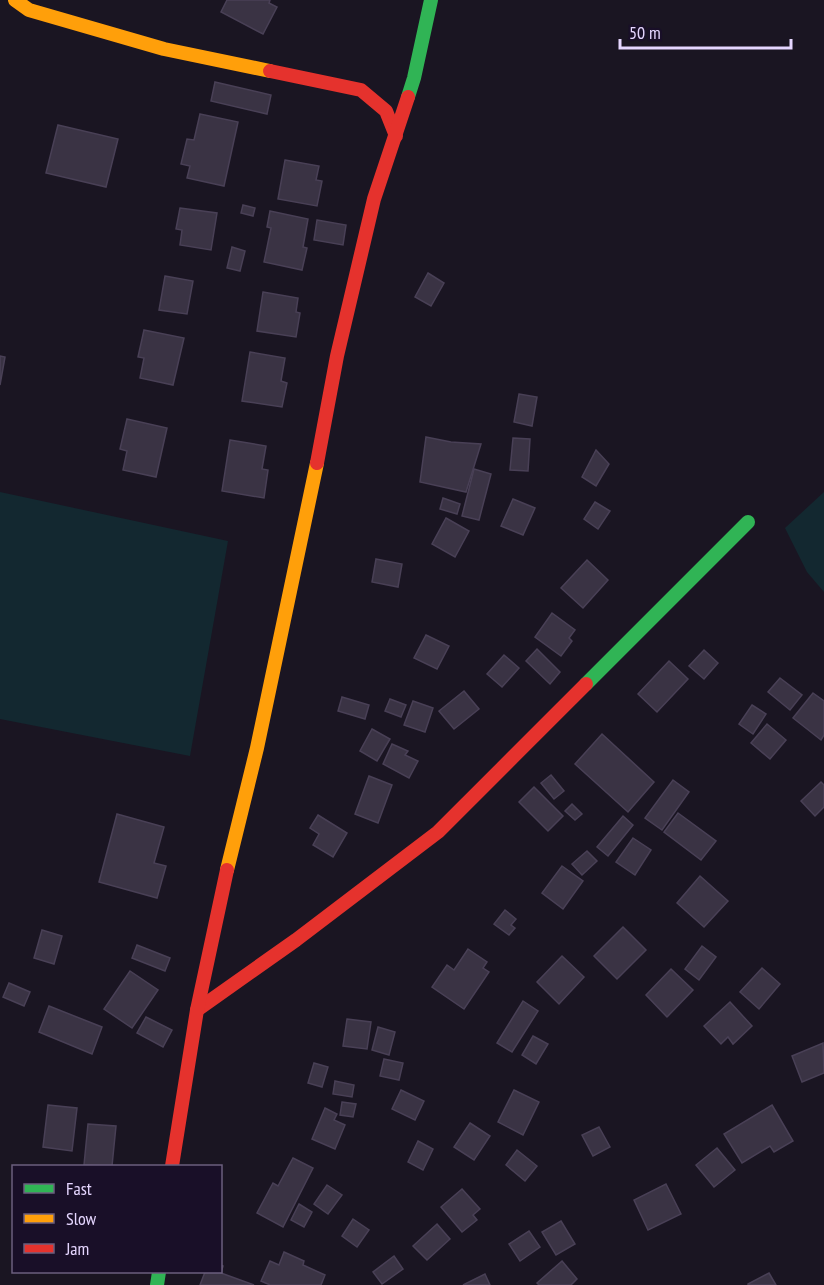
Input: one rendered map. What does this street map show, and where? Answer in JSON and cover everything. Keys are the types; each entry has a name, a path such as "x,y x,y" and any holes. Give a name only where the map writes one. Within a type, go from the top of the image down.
{"main road":[{"path":"15,0 29,10 164,49 361,90 386,111 396,136"},
{"path":"172,1165 197,1010 300,552 337,356 374,199 414,78 431,0"},
{"path":"197,1010 296,940 438,832 748,522"}],"shaded area":[{"path":"0,492 228,541 190,756 0,719"},
{"path":"824,492 824,592 807,572 785,528"}],"building":[{"path":"227,0 270,0 269,3 277,7 263,34 221,12"},
{"path":"215,82 271,95 267,114 211,101"},
{"path":"200,114 238,122 224,186 187,178 190,166 181,164 187,139 194,140"},
{"path":"58,125 118,139 106,187 46,173"},
{"path":"285,160 319,166 316,180 322,181 317,206 278,199"},
{"path":"243,205 255,208 253,216 241,213"},
{"path":"180,208 217,213 211,250 180,245 182,230 176,229"},
{"path":"270,211 308,219 303,247 307,248 302,270 264,262 271,228 267,227"},
{"path":"317,220 346,225 343,245 314,240"},
{"path":"232,247 245,251 240,271 227,268"},
{"path":"428,273 444,283 431,306 415,297"},
{"path":"165,276 193,281 187,314 159,310"},
{"path":"263,292 298,298 296,312 300,313 296,337 257,331"},
{"path":"144,330 184,338 173,385 140,378 144,358 138,357"},
{"path":"250,352 285,358 281,381 287,383 282,407 242,401"},
{"path":"0,356 5,357 0,385"},
{"path":"519,394 537,397 532,426 514,422"},
{"path":"127,419 167,428 156,477 123,470 127,451 120,449"},
{"path":"426,437 451,442 481,444 466,492 420,482"},
{"path":"513,438 530,439 528,471 510,470"},
{"path":"230,440 266,446 262,469 268,470 264,498 222,491"},
{"path":"596,450 609,464 596,486 582,477"},
{"path":"474,469 491,474 479,520 462,516"},
{"path":"443,498 460,504 457,514 440,509"},
{"path":"513,499 535,508 523,535 501,526"},
{"path":"595,502 610,511 598,529 584,519"},
{"path":"446,518 469,531 455,557 432,544"},
{"path":"376,559 402,564 398,587 372,582"},
{"path":"587,560 608,580 583,608 561,588"},
{"path":"552,613 575,630 569,638 572,641 561,656 535,637"},
{"path":"426,635 449,646 437,669 414,658"},
{"path":"537,649 560,672 550,684 526,661"},
{"path":"704,650 718,663 704,679 689,666"},
{"path":"504,655 519,668 502,687 487,674"},
{"path":"669,661 688,679 657,712 638,694"},
{"path":"780,678 802,695 790,710 768,692"},
{"path":"464,691 479,709 454,729 439,711"},
{"path":"813,693 824,701 824,735 821,740 793,718"},
{"path":"342,697 369,705 365,719 338,711"},
{"path":"390,699 406,705 401,717 385,711"},
{"path":"413,701 433,708 425,732 404,725"},
{"path":"752,705 766,714 753,734 739,724"},
{"path":"767,724 786,740 770,759 751,743"},
{"path":"372,729 390,739 377,761 360,751"},
{"path":"602,734 654,782 628,812 575,764"},
{"path":"392,744 408,751 405,755 418,761 409,778 383,764"},
{"path":"551,775 564,791 554,799 541,783"},
{"path":"369,776 392,785 378,823 355,814"},
{"path":"673,780 689,792 662,830 645,818"},
{"path":"821,782 824,785 824,807 815,816 801,801"},
{"path":"534,787 563,816 548,831 519,802"},
{"path":"572,804 582,814 575,820 565,811"},
{"path":"678,813 716,841 701,860 664,832"},
{"path":"117,814 164,827 154,863 166,866 157,898 99,882"},
{"path":"318,815 347,833 333,857 313,845 319,834 310,828"},
{"path":"623,816 633,825 608,856 597,847"},
{"path":"633,838 651,850 635,875 616,862"},
{"path":"587,851 597,861 582,875 572,864"},
{"path":"562,866 583,881 563,909 542,893"},
{"path":"700,876 728,901 704,927 677,903"},
{"path":"505,910 516,919 511,925 515,928 509,935 494,924"},
{"path":"623,927 646,950 617,979 594,956"},
{"path":"42,930 62,936 54,964 34,958"},
{"path":"137,945 170,958 165,971 132,958"},
{"path":"702,946 716,957 699,980 685,969"},
{"path":"468,949 487,962 483,968 489,972 464,1009 432,987 447,965 454,970"},
{"path":"562,956 584,977 559,1004 537,982"},
{"path":"762,968 780,984 759,1009 740,992"},
{"path":"671,969 693,990 667,1017 646,995"},
{"path":"130,971 158,990 132,1028 104,1009"},
{"path":"9,983 30,992 24,1006 3,997"},
{"path":"523,1001 538,1011 512,1052 497,1043"},
{"path":"730,1002 752,1026 733,1044 728,1037 721,1044 704,1026"},
{"path":"49,1006 102,1027 92,1054 39,1032"},
{"path":"146,1017 172,1030 163,1047 137,1033"},
{"path":"347,1019 371,1022 367,1049 343,1046"},
{"path":"378,1027 395,1032 389,1055 372,1050"},
{"path":"533,1036 548,1044 536,1064 522,1055"},
{"path":"823,1043 824,1073 802,1082 792,1056"},
{"path":"384,1059 403,1063 399,1080 380,1076"},
{"path":"314,1063 328,1067 322,1087 308,1083"},
{"path":"335,1081 354,1085 352,1097 333,1094"},
{"path":"401,1090 424,1101 415,1120 392,1109"},
{"path":"514,1090 539,1102 523,1135 498,1122"},
{"path":"342,1102 356,1104 353,1117 340,1115"},
{"path":"48,1105 77,1108 72,1151 43,1147"},
{"path":"772,1105 793,1141 774,1152 770,1146 742,1163 724,1134"},
{"path":"325,1108 337,1114 334,1120 345,1125 335,1149 312,1139"},
{"path":"470,1123 490,1136 474,1160 454,1147"},
{"path":"88,1124 116,1126 112,1165 84,1165"},
{"path":"599,1127 610,1147 593,1156 582,1135"},
{"path":"418,1141 433,1149 423,1170 408,1162"},
{"path":"717,1148 735,1170 714,1187 696,1165"},
{"path":"517,1150 537,1166 525,1181 506,1165"},
{"path":"293,1158 313,1168 283,1227 257,1213 273,1183 278,1186"},
{"path":"666,1184 681,1214 648,1230 634,1200"},
{"path":"327,1185 342,1195 328,1214 314,1204"},
{"path":"462,1189 480,1209 473,1215 477,1220 462,1232 441,1207"},
{"path":"299,1204 312,1212 304,1227 291,1220"},
{"path":"353,1219 369,1230 357,1247 342,1236"},
{"path":"561,1221 575,1244 556,1255 542,1232"},
{"path":"437,1224 450,1239 427,1260 413,1246"},
{"path":"529,1231 540,1247 520,1261 509,1244"},
{"path":"284,1252 304,1261 303,1265 325,1275 321,1285 270,1285 261,1281 270,1261 279,1265"},
{"path":"394,1256 403,1269 382,1284 373,1272"},
{"path":"562,1261 577,1279 571,1285 539,1285 537,1283"},
{"path":"205,1273 221,1273 254,1285 200,1285"},
{"path":"769,1273 776,1285 748,1285 748,1284"},
{"path":"485,1274 490,1285 463,1285"}],"traffic: fast":[{"path":"408,97 431,0"},
{"path":"586,684 748,522"},
{"path":"157,1285 159,1273"}],"traffic: slow":[{"path":"15,0 29,10 164,49 270,71"},
{"path":"227,870 257,748 317,463"}],"traffic: jam":[{"path":"270,71 361,90 386,111 396,136"},
{"path":"317,463 337,356 374,199 408,97"},
{"path":"197,1010 296,940 438,832 586,684"},
{"path":"172,1165 197,1010 227,870"}]}
